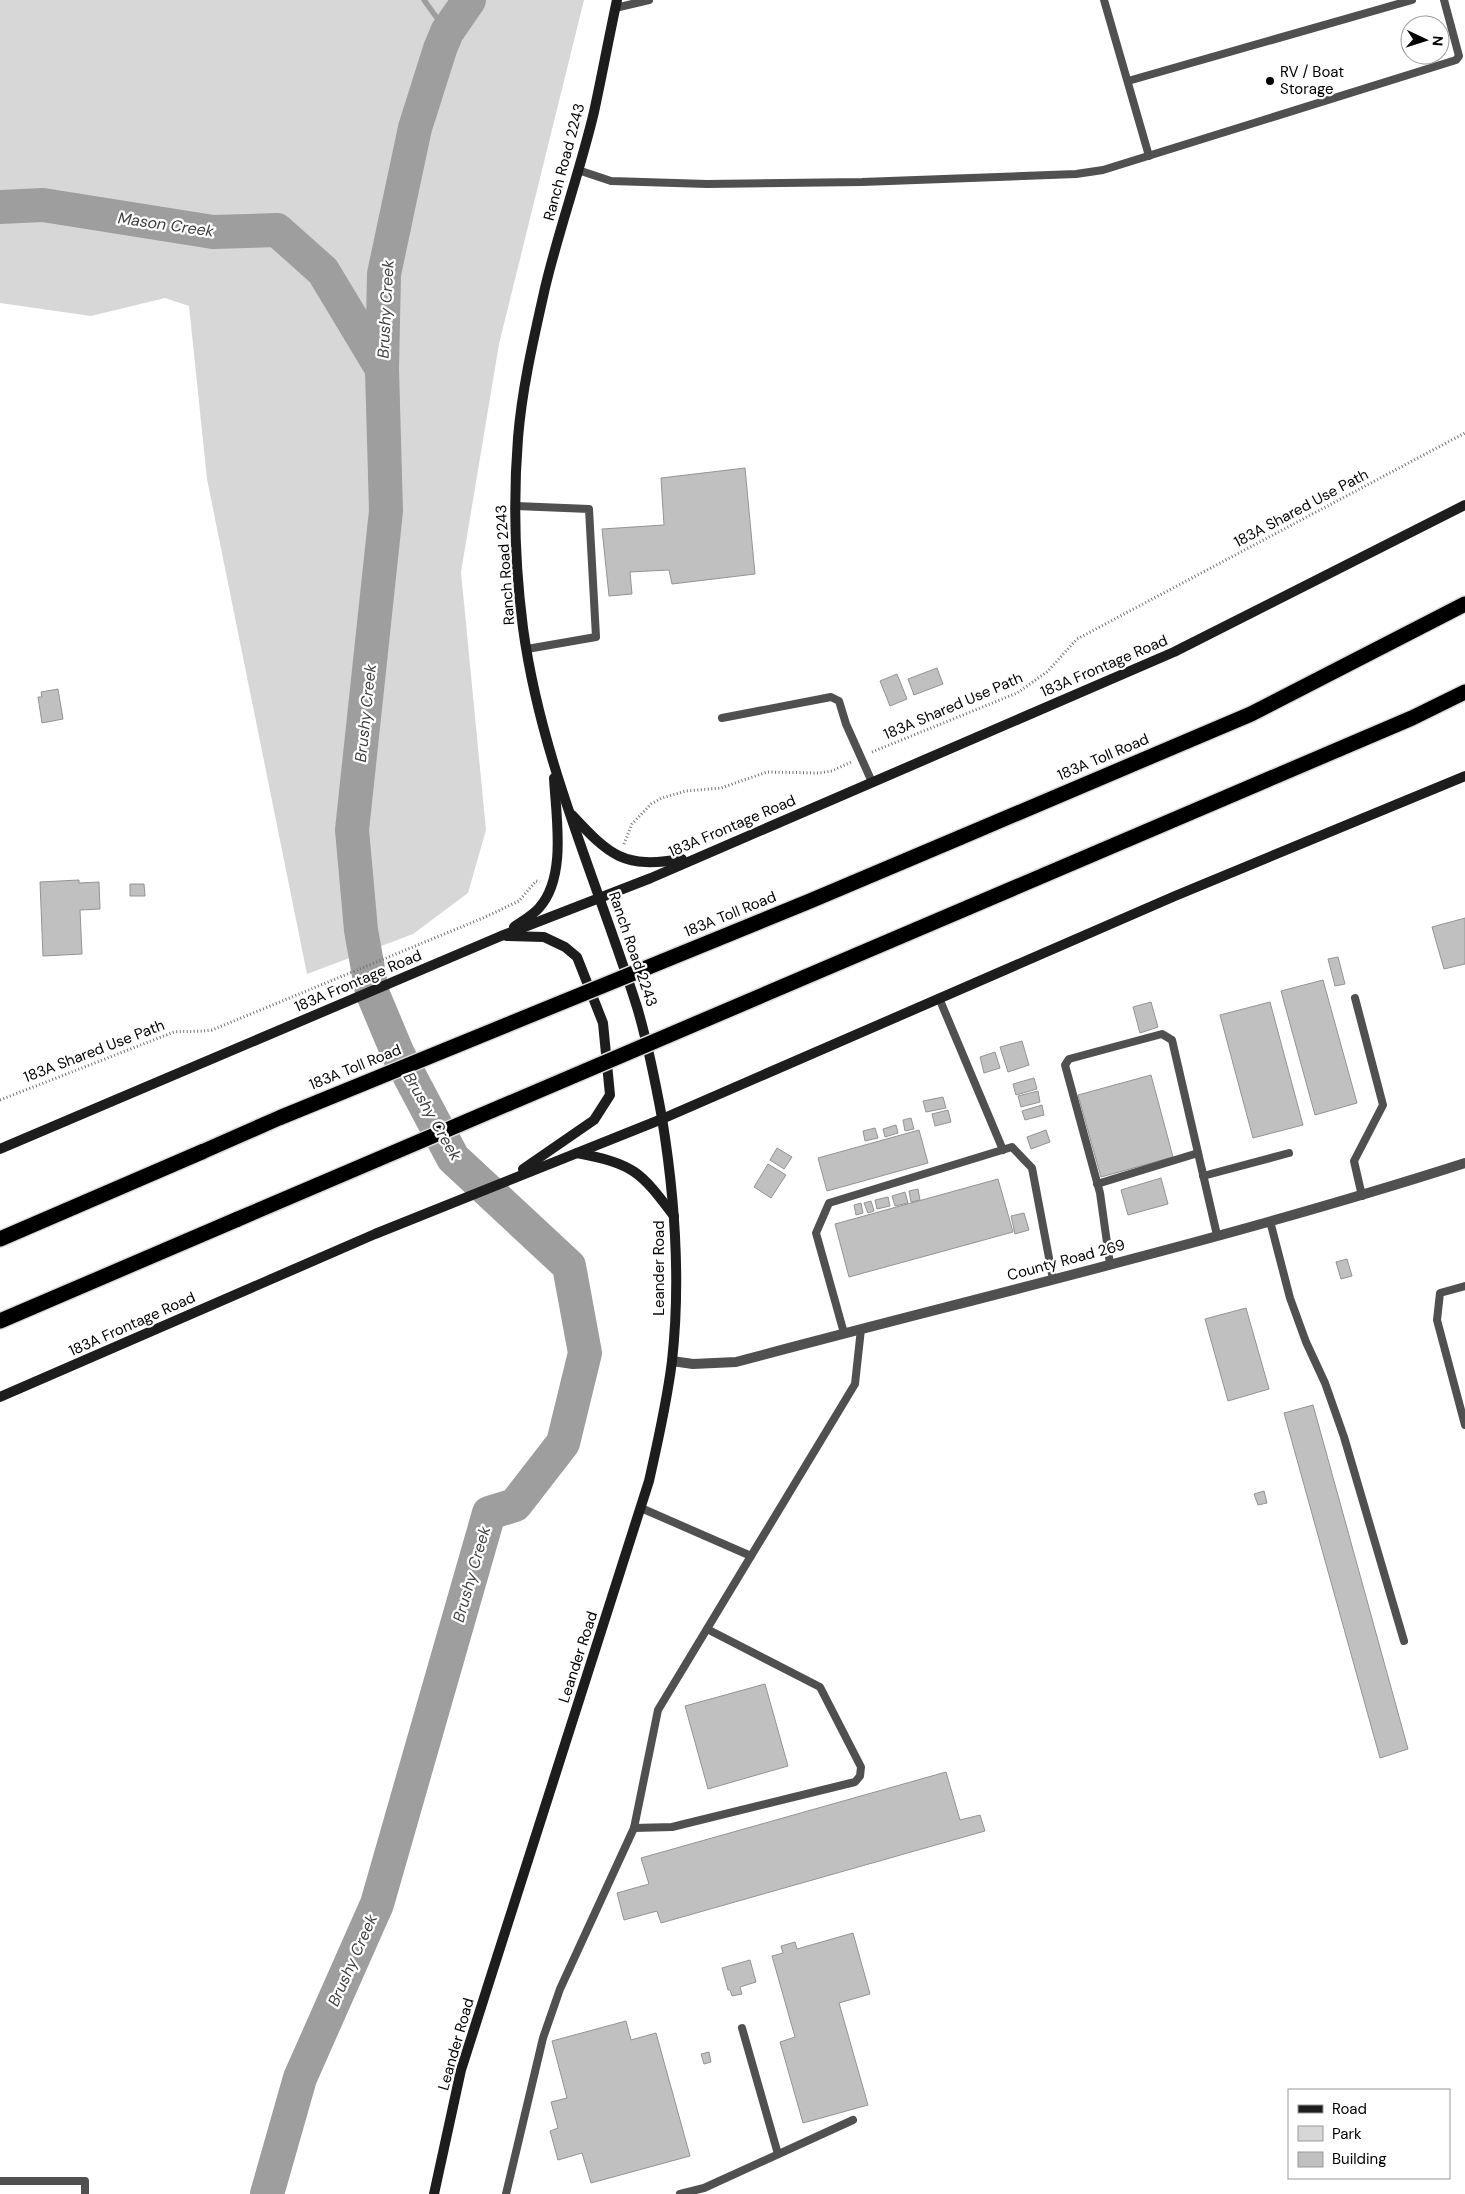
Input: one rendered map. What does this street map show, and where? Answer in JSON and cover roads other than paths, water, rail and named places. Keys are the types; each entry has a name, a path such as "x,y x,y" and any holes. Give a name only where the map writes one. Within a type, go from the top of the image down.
{"highway":[{"name":"183A Toll Road","path":"0,1239 279,1118 810,901 1251,714 1465,604"},
{"path":"0,1321 1412,718 1465,692"}],"main road":[{"name":"Ranch Road 2243","path":"616,4 594,112 546,285 527,372 518,435 517,563 527,649 535,692 554,765 640,1018 653,1064 662,1119"},
{"name":"183A Frontage Road","path":"0,1149 501,936 600,898 705,854 1174,652 1465,505"},
{"path":"501,936 538,908 548,894 554,876 558,853 554,765"},
{"name":"183A Frontage Road","path":"0,1397 375,1234 662,1119 1175,896 1465,776"},
{"path":"570,813 602,846 623,858 643,864 660,863 705,854"},
{"path":"501,936 544,937 578,957 603,1023 610,1095 594,1120 508,1180"},
{"name":"Leander Road","path":"434,2194 461,2070 650,1481 672,1361 676,1268 674,1216 662,1119"},
{"path":"573,1154 609,1159 638,1174 650,1185 674,1216"}],"street":[{"name":"County Road 269","path":"672,1361 693,1364 736,1362 1053,1280 1362,1196 1465,1163"}],"lane":[{"path":"616,4 649,0"},
{"path":"1104,0 1149,156"},
{"path":"1128,81 1412,0"},
{"path":"578,170 610,181 707,184 804,183 1076,174 1102,170 1456,60 1459,56 1444,0"},
{"path":"516,506 589,508 596,638 527,649"},
{"path":"722,718 831,697 836,698 839,701 860,757 872,782"},
{"path":"939,998 1003,1150"},
{"path":"1356,998 1383,1105 1354,1161 1362,1196"},
{"path":"1110,1264 1097,1184 1065,1065 1069,1060 1162,1034 1172,1040 1217,1235"},
{"path":"844,1333 816,1233 829,1203 1012,1147 1032,1168 1053,1280"},
{"path":"1097,1184 1198,1153"},
{"path":"1203,1176 1289,1153"},
{"path":"1270,1221 1290,1298 1306,1342 1325,1383 1344,1436 1404,1641"},
{"path":"1465,1286 1440,1293 1437,1320 1465,1425"},
{"path":"506,2194 543,2038 557,1997 634,1828 658,1710 855,1384 861,1329"},
{"path":"641,1508 751,1556"},
{"path":"634,1828 672,1827 855,1782 860,1776 861,1767 820,1687 747,1652 707,1629"},
{"path":"742,2028 778,2154"},
{"path":"680,2194 704,2188 853,2120"},
{"path":"0,2181 85,2181 85,2194"}],"waterway":[{"path":"424,0 447,32"},
{"name":"Brushy Creek","path":"267,2194 300,2078 377,1904 489,1513 515,1505 563,1443 585,1353 569,1266 453,1158 398,1054 372,992 361,930 352,830 386,511 382,369 384,274 415,128 447,32 469,0"},
{"name":"Mason Creek","path":"0,207 43,205 213,232 277,230 323,271 382,369"}],"place":[{"name":"RV / Boat Storage","path":"1270,81"}]}
